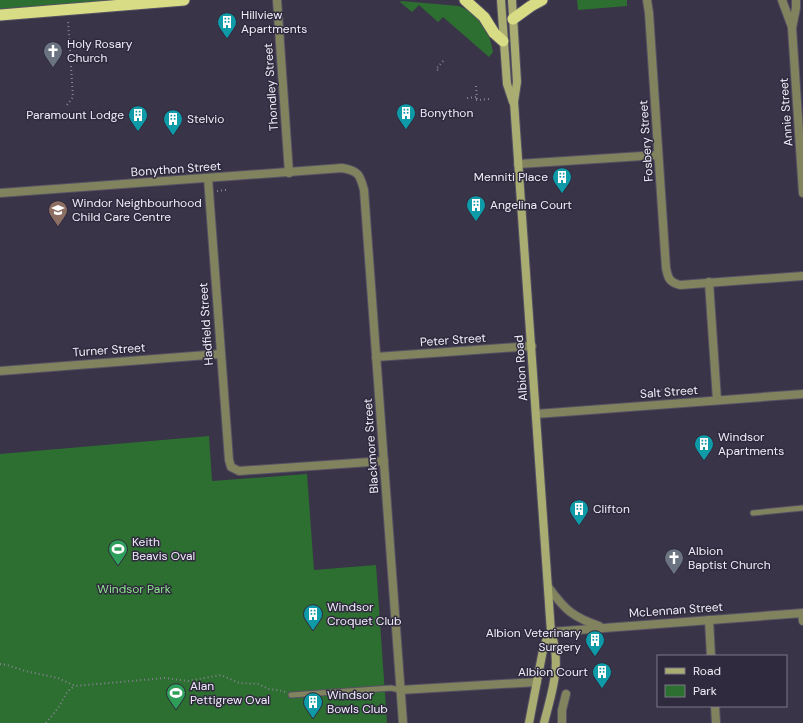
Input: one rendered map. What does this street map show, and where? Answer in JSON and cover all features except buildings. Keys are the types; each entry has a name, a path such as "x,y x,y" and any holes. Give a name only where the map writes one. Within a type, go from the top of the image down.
{"highway":[{"path":"0,15 184,0"},
{"path":"465,0 484,17 494,33 503,41"},
{"path":"513,19 542,0"}],"main road":[{"name":"Albion Road","path":"501,0 507,84 514,102"},
{"name":"Albion Road","path":"512,0 517,82 514,102 518,164 551,632 556,649 556,672 544,723"},
{"path":"529,723 542,650 551,632"}],"street":[{"name":"Thondley Street","path":"277,0 289,173"},
{"name":"Annie Street","path":"782,0 792,28"},
{"name":"Annie Street","path":"796,0 792,28 803,193"},
{"name":"Fosbery Street","path":"648,3 666,268 669,280 673,283 680,285 709,282"},
{"path":"518,164 658,154"},
{"name":"Bonython Street","path":"0,193 342,168 353,170"},
{"name":"Blackmore Street","path":"353,170 361,178 364,190 402,723"},
{"name":"Hadfield Street","path":"208,178 220,354 229,460 231,467 239,471 384,461"},
{"path":"717,400 709,282 803,276"},
{"name":"Peter Street","path":"376,357 532,346"},
{"name":"Turner Street","path":"0,371 220,354"},
{"name":"Salt Street","path":"536,414 803,394"},
{"path":"549,588 570,613 586,622 602,627"},
{"name":"McLennan Street","path":"551,632 709,620 803,616"},
{"path":"709,620 711,655"},
{"path":"400,690 537,682"},
{"path":"562,723 562,714 566,694"},
{"path":"715,707 716,723"}],"lane":[{"path":"753,513 803,508"},
{"path":"291,695 391,688 400,690"}],"path":[{"path":"67,105 73,97 68,20"},
{"path":"438,70 436,69 445,59"},
{"path":"476,86 476,99"},
{"path":"467,98 490,99"},
{"path":"645,391 678,389"},
{"path":"0,664 58,678 75,686"},
{"path":"46,723 60,705 65,693 75,686 164,678 188,681 221,675 239,683 259,684 268,689 282,691"}],"green space":[{"path":"0,0 127,0 0,9"},
{"path":"577,0 627,0 627,6 578,10"},
{"path":"400,2 459,6 478,18 489,36 493,52 489,57 443,17 438,22 419,5 412,12"},
{"name":"Windsor Park","path":"209,436 212,481 307,474 314,570 376,565 387,723 0,723 0,454"}],"place":[{"name":"Hillview Apartments","path":"227,39"},
{"name":"Holy Rosary Church","path":"53,68"},
{"name":"Bonython","path":"406,130"},
{"name":"Paramount Lodge","path":"138,132"},
{"name":"Stelvio","path":"173,136"},
{"name":"Menniti Place","path":"562,194"},
{"name":"Angelina Court","path":"476,222"},
{"name":"Windor Neighbourhood Child Care Centre","path":"58,227"},
{"name":"Windsor Apartments","path":"704,461"},
{"name":"Clifton","path":"579,526"},
{"name":"Keith Beavis Oval","path":"118,566"},
{"name":"Albion Baptist Church","path":"674,575"},
{"name":"Windsor Croquet Club","path":"313,631"},
{"name":"Albion Veterinary Surgery","path":"595,657"},
{"name":"Albion Court","path":"602,689"},
{"name":"Alan Pettigrew Oval","path":"176,710"},
{"name":"Windsor Bowls Club","path":"313,719"}]}
